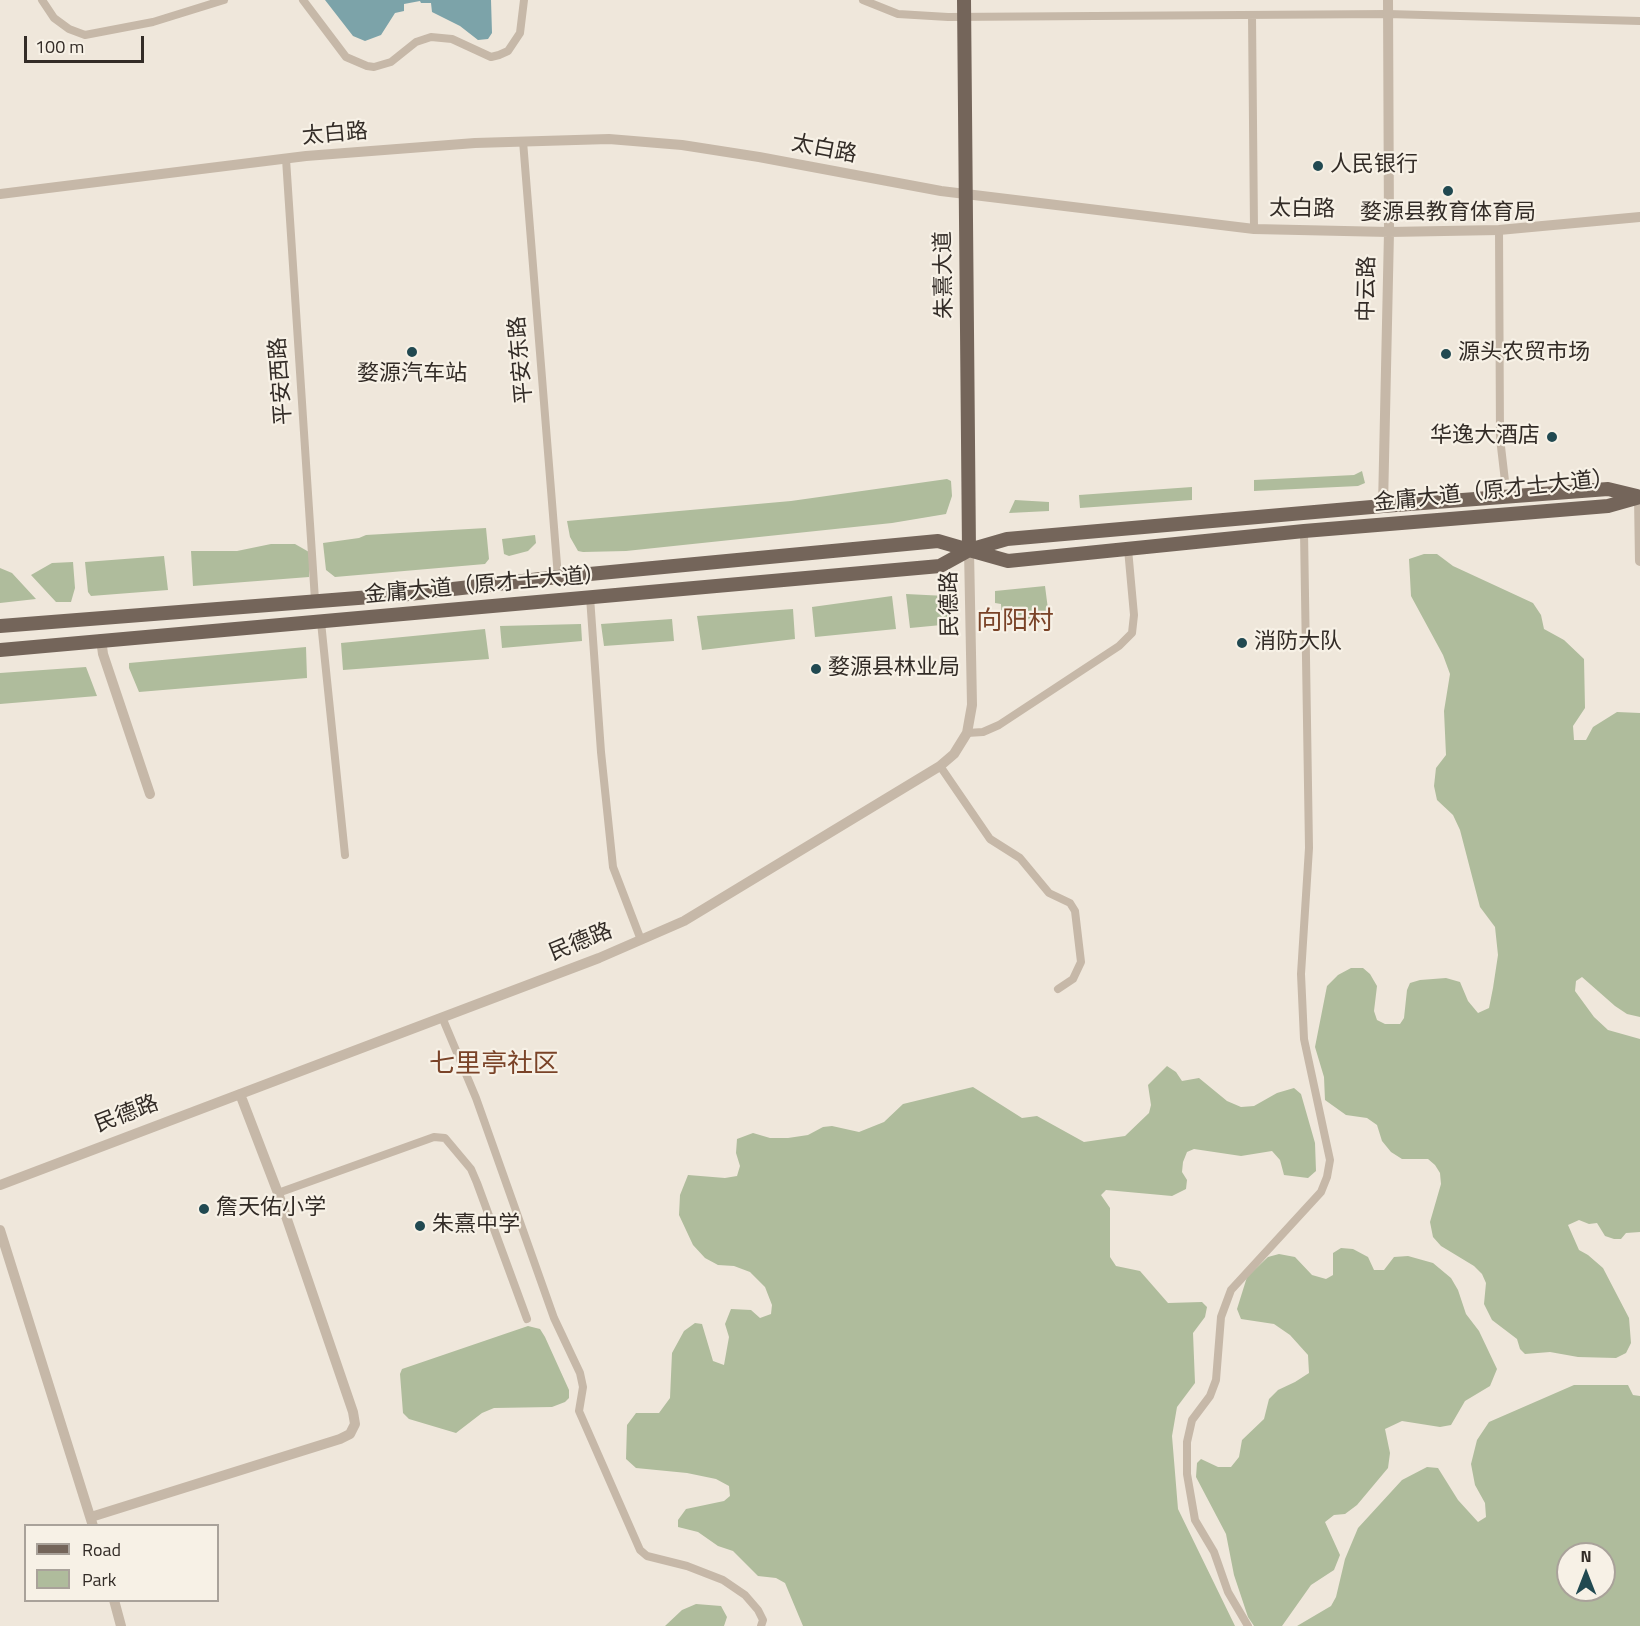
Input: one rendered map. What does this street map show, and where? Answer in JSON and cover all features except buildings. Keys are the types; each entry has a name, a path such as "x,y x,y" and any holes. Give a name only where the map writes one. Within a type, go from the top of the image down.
{"main road":[{"name":"朱熹大道","path":"964,0 969,550"},
{"name":"金庸大道（原才士大道）","path":"0,650 101,639 321,622 940,566 969,550 1007,539 1608,489 1640,497"},
{"name":"金庸大道（原才士大道）","path":"0,626 409,594 558,577 938,541 1008,561 1304,531 1608,506 1640,497"}],"street":[{"path":"42,0 54,18 76,33 85,35 153,22 224,0"},
{"path":"303,0 346,57 374,67 391,63 416,42 431,36 452,39 491,57 508,51 520,33 524,0"},
{"path":"863,0 898,14 964,16 1388,14 1640,21"},
{"name":"中云路","path":"1383,506 1389,232 1388,0"},
{"path":"1252,15 1254,229"},
{"name":"太白路","path":"0,194 286,159 475,142 609,139 682,145 759,157 916,187 1254,229 1389,232 1499,230 1640,217"},
{"name":"平安东路","path":"523,141 558,577"},
{"name":"平安西路","path":"286,159 315,600"},
{"path":"1499,230 1500,438 1505,481"},
{"path":"1640,497 1640,561"},
{"path":"1248,1626 1228,1592 1214,1552 1195,1520 1187,1474 1187,1442 1192,1420 1210,1396 1216,1380 1221,1317 1231,1290 1321,1192 1328,1178 1330,1160 1304,1039 1301,974 1309,848 1304,531"},
{"path":"967,733 983,732 999,725 1119,646 1132,633 1134,615 1128,549"},
{"name":"民德路","path":"0,1185 442,1017 641,940 684,921 940,766 954,754 967,733 972,705 969,550"},
{"path":"590,597 612,867 641,940"},
{"path":"321,622 345,855"},
{"path":"101,639 150,795"},
{"path":"940,766 990,839 1020,858 1049,893 1070,903 1075,911 1081,962 1073,979 1058,989"},
{"path":"442,1017 476,1098 554,1318 580,1372 583,1388 579,1411 640,1550 647,1556 687,1566 723,1580 745,1595 758,1610 763,1620 761,1626"},
{"path":"0,1230 92,1521 350,1434 355,1424 353,1412 278,1193 240,1094"},
{"path":"278,1193 434,1137 445,1138 471,1169 527,1319"},
{"path":"115,1602 121,1626"}],"green space":[{"path":"1362,471 1365,483 1358,486 1254,491 1254,480 1354,475"},
{"path":"947,479 951,481 952,496 946,514 892,523 626,551 583,552 578,551 570,537 567,521 791,501"},
{"path":"1192,487 1192,500 1080,508 1079,495"},
{"path":"1015,500 1049,502 1049,511 1009,513"},
{"path":"486,528 489,559 485,564 335,577 326,570 323,543 366,535"},
{"path":"535,535 536,543 528,551 509,556 504,554 502,539"},
{"path":"271,544 295,544 309,552 309,577 193,586 191,551 237,551"},
{"path":"1424,554 1437,554 1453,566 1533,603 1541,615 1544,629 1564,640 1584,659 1585,708 1573,726 1574,740 1586,740 1593,727 1617,712 1640,713 1640,1017 1627,1014 1615,1006 1582,977 1576,981 1575,991 1594,1017 1608,1030 1640,1039 1640,1232 1626,1233 1621,1239 1614,1239 1605,1236 1597,1223 1589,1224 1579,1220 1568,1225 1579,1250 1603,1268 1629,1318 1631,1343 1626,1353 1616,1358 1578,1357 1550,1352 1525,1354 1520,1349 1517,1339 1492,1320 1484,1304 1486,1283 1482,1274 1474,1266 1441,1246 1433,1237 1430,1222 1441,1184 1440,1173 1435,1165 1428,1159 1402,1159 1391,1152 1382,1141 1377,1125 1367,1118 1346,1115 1325,1100 1324,1077 1315,1047 1327,986 1338,975 1351,968 1363,968 1370,974 1377,986 1374,1011 1377,1020 1385,1024 1400,1024 1404,1018 1410,983 1446,978 1460,982 1468,1001 1478,1013 1489,1008 1493,988 1498,955 1495,927 1480,907 1460,830 1453,815 1437,800 1434,786 1436,768 1446,755 1444,711 1450,674 1443,655 1411,596 1409,559"},
{"path":"164,556 168,590 91,596 88,592 85,562"},
{"path":"73,562 75,588 71,602 56,602 31,575 52,563"},
{"path":"0,568 12,573 36,599 0,603"},
{"path":"1045,586 1049,617 1002,621 1001,604 995,603 995,591"},
{"path":"906,594 946,596 952,603 952,624 910,628"},
{"path":"892,596 896,629 815,637 812,607"},
{"path":"793,609 795,639 702,650 697,616"},
{"path":"672,619 674,641 604,646 601,624"},
{"path":"581,624 582,641 502,648 500,626"},
{"path":"485,629 489,659 343,670 341,643"},
{"path":"306,647 307,678 139,692 129,668 129,663"},
{"path":"86,667 97,696 0,704 0,673"},
{"path":"1167,1066 1176,1072 1182,1081 1199,1078 1227,1101 1241,1107 1254,1106 1277,1093 1294,1088 1301,1094 1315,1143 1316,1171 1308,1178 1284,1175 1280,1160 1272,1151 1241,1156 1194,1149 1187,1152 1183,1162 1182,1172 1187,1180 1186,1189 1172,1196 1106,1190 1101,1195 1110,1208 1110,1257 1116,1266 1140,1271 1168,1303 1202,1302 1207,1307 1205,1317 1193,1333 1195,1383 1177,1407 1172,1436 1178,1509 1235,1626 803,1626 785,1583 776,1578 758,1576 733,1551 718,1546 698,1532 678,1527 678,1520 686,1509 724,1501 730,1496 729,1486 716,1479 687,1473 636,1468 626,1459 627,1425 636,1413 659,1413 670,1398 672,1353 684,1331 695,1323 702,1324 713,1361 724,1365 729,1337 725,1324 731,1309 751,1310 760,1318 771,1314 772,1305 765,1287 750,1272 734,1266 718,1265 705,1258 693,1245 679,1215 680,1195 688,1175 725,1178 737,1176 740,1166 736,1153 737,1139 753,1133 770,1138 788,1138 808,1135 823,1127 832,1126 859,1132 884,1122 903,1104 973,1087 1022,1118 1037,1116 1084,1142 1125,1136 1149,1113 1151,1105 1148,1085"},
{"path":"1341,1248 1353,1249 1368,1257 1374,1270 1384,1270 1394,1257 1408,1256 1433,1263 1451,1278 1458,1290 1466,1314 1479,1331 1497,1369 1490,1386 1465,1401 1451,1425 1440,1427 1402,1421 1385,1429 1390,1453 1388,1468 1357,1505 1345,1514 1334,1515 1325,1522 1340,1555 1334,1570 1311,1585 1282,1626 1254,1626 1248,1617 1234,1575 1226,1534 1196,1477 1197,1463 1201,1459 1218,1467 1231,1467 1239,1457 1242,1440 1264,1419 1269,1399 1278,1390 1309,1373 1308,1355 1290,1335 1274,1324 1241,1319 1237,1309 1247,1277 1268,1257 1279,1254 1295,1257 1312,1275 1326,1279 1333,1275 1333,1253"},
{"path":"528,1326 540,1329 545,1337 569,1390 569,1398 565,1402 552,1407 494,1408 482,1413 456,1433 409,1419 403,1413 400,1374 402,1369"},
{"path":"1574,1385 1628,1385 1633,1395 1640,1396 1640,1626 1297,1626 1331,1606 1336,1597 1345,1559 1358,1528 1402,1480 1427,1467 1438,1468 1458,1500 1478,1522 1486,1517 1485,1503 1475,1485 1471,1464 1477,1440 1489,1422"},
{"path":"696,1604 721,1606 727,1617 724,1626 665,1626 682,1610"}],"water":[{"path":"325,0 491,0 492,33 488,39 478,40 460,26 432,12 431,3 420,1 404,4 404,11 395,13 381,35 365,41 353,36"}],"place":[{"name":"人民银行","path":"1318,166"},
{"name":"婺源县教育体育局","path":"1448,191"},
{"name":"婺源汽车站","path":"412,352"},
{"name":"源头农贸市场","path":"1446,354"},
{"name":"华逸大酒店","path":"1552,437"},
{"name":"消防大队","path":"1242,643"},
{"name":"婺源县林业局","path":"816,669"},
{"name":"詹天佑小学","path":"204,1209"},
{"name":"朱熹中学","path":"420,1226"}],"district":[{"name":"向阳村","path":"1015,623"},
{"name":"七里亭社区","path":"494,1066"}]}
